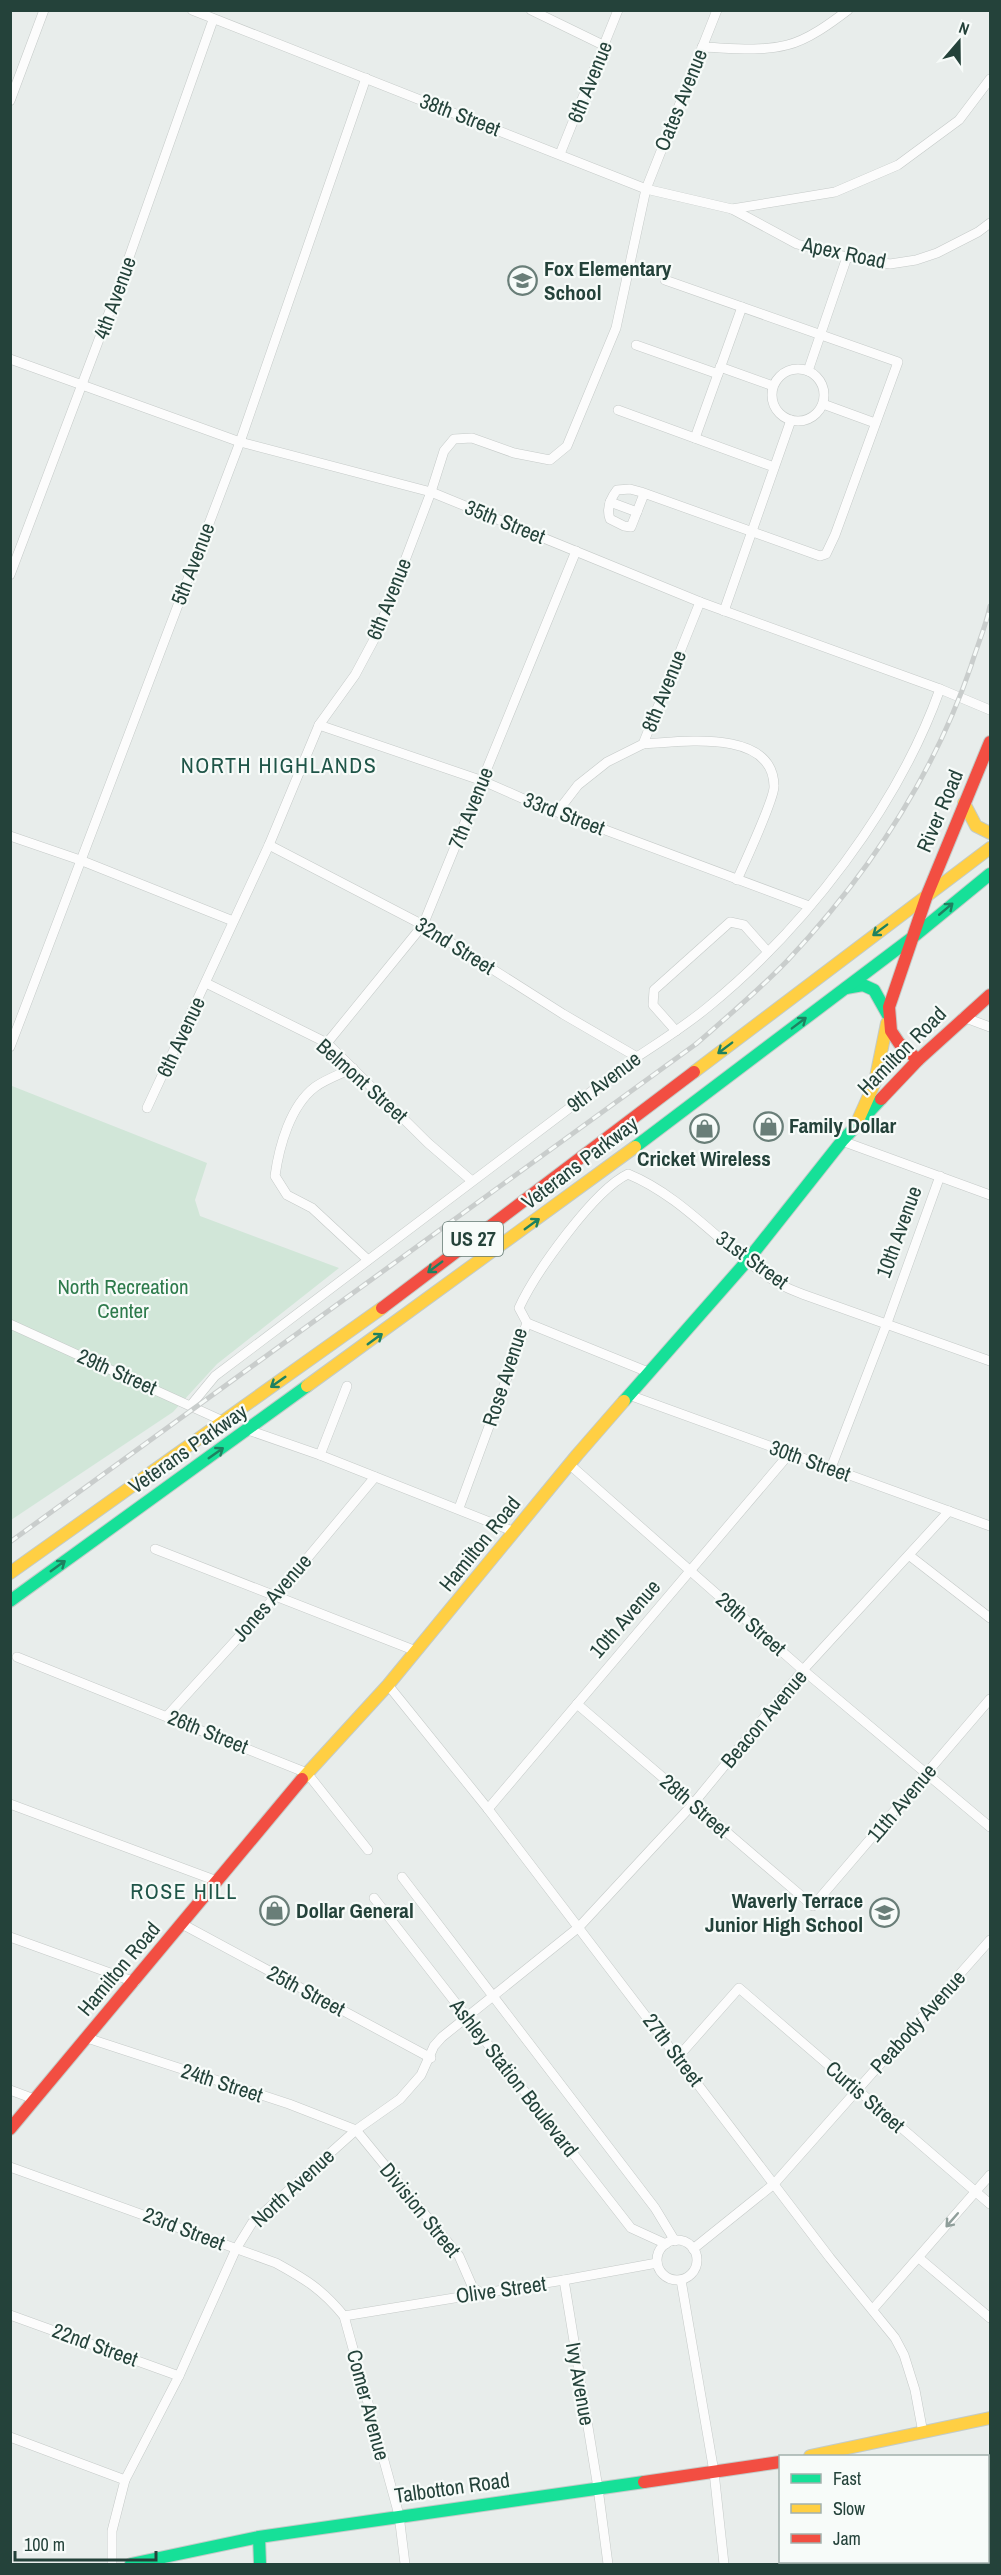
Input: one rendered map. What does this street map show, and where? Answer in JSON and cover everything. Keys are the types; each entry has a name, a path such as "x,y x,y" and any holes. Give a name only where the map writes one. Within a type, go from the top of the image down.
{"main road":[{"name":"River Road","path":"854,1128 875,1082 888,1017 927,895 990,742"},
{"path":"964,803 976,825 990,833"},
{"name":"Veterans Parkway","path":"10,1573 386,1305 927,895 958,875 990,848"},
{"name":"Veterans Parkway","path":"10,1601 551,1209 845,989 990,874"},
{"path":"845,989 859,984 869,985 878,991 888,1017 891,1033 897,1042 918,1060"},
{"name":"Hamilton Road","path":"10,2129 308,1773 416,1652 569,1464 747,1260 842,1141 918,1060 990,994"},
{"path":"819,2455 990,2418"},
{"name":"Talbotton Road","path":"131,2565 259,2537 399,2515 779,2462"},
{"path":"259,2537 260,2565"}],"street":[{"path":"10,101 44,10"},
{"name":"38th Street","path":"192,10 646,189 732,209"},
{"path":"531,10 605,46"},
{"name":"6th Avenue","path":"560,154 618,10"},
{"name":"Oates Avenue","path":"646,189 717,10"},
{"path":"702,47 748,49 788,45 831,23 848,10"},
{"name":"4th Avenue","path":"10,575 83,386 213,20"},
{"name":"5th Avenue","path":"10,1047 240,442 366,78"},
{"path":"732,209 835,192 898,165 959,120 990,79"},
{"name":"6th Avenue","path":"147,1108 268,845 319,724 355,675 376,634 431,492 444,451 453,439 472,438 514,453 550,460 567,446 615,328 646,189"},
{"name":"Apex Road","path":"732,209 797,244 847,257 890,264 916,260 937,253 978,232 990,223"},
{"path":"808,371 847,257"},
{"path":"644,494 631,527 610,519 608,514 610,502 617,490 622,488 644,494 820,556 826,554 898,362 665,280"},
{"path":"695,438 742,307"},
{"path":"636,345 773,386"},
{"name":"35th Street","path":"10,359 240,442 431,492 723,611 940,689 990,710"},
{"path":"795,369 808,371 824,386 824,404 813,417 805,421 791,420 781,415 775,408 772,400 773,386 787,371 795,369"},
{"path":"824,404 875,423"},
{"path":"618,410 774,467"},
{"path":"723,611 791,420"},
{"path":"610,502 637,512"},
{"name":"7th Avenue","path":"327,1042 423,925 576,550"},
{"name":"8th Avenue","path":"558,811 578,785 608,762 642,744 700,602"},
{"name":"9th Avenue","path":"191,1405 215,1376 637,1057 709,1006 768,952 854,850 908,762 940,689"},
{"name":"33rd Street","path":"319,724 483,781 808,906"},
{"path":"642,744 699,741 733,744 753,751 770,764 775,788 737,880"},
{"path":"10,836 80,860 233,921"},
{"name":"32nd Street","path":"268,845 423,925 563,1014 637,1057"},
{"path":"676,1031 653,1005 654,990 730,922 744,925 768,952"},
{"name":"Belmont Street","path":"206,983 327,1042 428,1143 472,1181"},
{"path":"963,1017 990,1027"},
{"path":"353,1068 314,1087 297,1108 278,1153 275,1176 287,1195 312,1208 368,1260"},
{"path":"842,1141 990,1195"},
{"name":"31st Street","path":"575,1223 616,1180 628,1174 645,1181 695,1217 773,1281 802,1294 990,1361"},
{"name":"10th Avenue","path":"831,1468 940,1176"},
{"name":"Rose Avenue","path":"459,1508 527,1323 519,1308 527,1290 575,1223"},
{"path":"527,1323 648,1372"},
{"name":"29th Street","path":"10,1324 223,1421"},
{"path":"321,1455 347,1386"},
{"name":"30th Street","path":"629,1395 990,1526"},
{"path":"248,1430 321,1455 515,1532"},
{"name":"10th Avenue","path":"488,1809 790,1454"},
{"name":"29th Street","path":"569,1464 803,1670 990,1827"},
{"name":"Jones Avenue","path":"167,1716 275,1597 375,1478"},
{"name":"Beacon Avenue","path":"579,1927 693,1804 803,1670 950,1511"},
{"path":"155,1550 416,1652"},
{"path":"909,1556 990,1618"},
{"name":"26th Street","path":"17,1657 308,1773"},
{"name":"27th Street","path":"388,1685 488,1809 774,2184 895,2338 904,2355 915,2390 923,2433"},
{"name":"11th Avenue","path":"813,1906 990,1699"},
{"name":"28th Street","path":"577,1704 813,1906"},
{"path":"308,1773 368,1850"},
{"path":"10,1804 217,1881"},
{"name":"Ashley Station Boulevard","path":"402,1877 641,2189 675,2241"},
{"name":"Ashley Station Boulevard","path":"374,1898 631,2228 666,2244"},
{"name":"25th Street","path":"182,1924 431,2058"},
{"name":"North Avenue","path":"112,2565 112,2531 124,2480 179,2376 236,2249 252,2223 356,2130 400,2099 421,2075 431,2058 434,2046 442,2037 579,1927"},
{"path":"10,1937 135,1982"},
{"name":"Peabody Avenue","path":"774,2184 990,1940"},
{"name":"Curtis Street","path":"678,2056 739,1988 990,2204"},
{"name":"24th Street","path":"87,2038 289,2104 356,2130"},
{"path":"10,2090 34,2099"},
{"name":"Division Street","path":"356,2130 459,2256 473,2288 480,2292"},
{"name":"23rd Street","path":"10,2167 276,2263 307,2280 326,2294 344,2316"},
{"path":"873,2309 990,2175"},
{"path":"693,2249 774,2184"},
{"path":"675,2241 688,2244 696,2255 692,2273 681,2280 675,2280 663,2274 657,2263 659,2252 666,2244 675,2241"},
{"path":"919,2258 990,2318"},
{"name":"Olive Street","path":"344,2316 657,2263"},
{"name":"Ivy Avenue","path":"564,2280 598,2488"},
{"path":"681,2280 714,2472 724,2565"},
{"name":"22nd Street","path":"10,2315 179,2376"},
{"name":"Comer Avenue","path":"344,2316 399,2515 405,2565"},
{"path":"10,2437 124,2480"},
{"path":"598,2488 608,2565"}],"green space":[{"name":"North Recreation Center","path":"12,1086 207,1163 195,1200 200,1216 339,1268 217,1364 173,1412 11,1520"}],"railway":[{"path":"10,1542 696,1044 765,983 844,895 895,823 917,786 955,707 990,606"}],"traffic: fast":[{"path":"635,1147 913,937 990,874"},
{"path":"846,988 863,985 874,990 888,1015"},
{"path":"624,1401 747,1261 842,1141 881,1099"},
{"path":"10,1601 307,1386"},
{"path":"989,2482 990,2478"},
{"path":"131,2564 259,2537 644,2482"},
{"path":"259,2537 260,2564"}],"traffic: slow":[{"path":"964,803 976,826 990,833"},
{"path":"694,1072 990,848"},
{"path":"859,1118 875,1082 887,1023"},
{"path":"307,1386 635,1147"},
{"path":"10,1573 382,1308"},
{"path":"302,1779 388,1685 624,1401"},
{"path":"815,2455 990,2418"}],"traffic: jam":[{"path":"918,1060 899,1043 891,1031 889,1007 927,895 990,742"},
{"path":"881,1099 918,1060 990,995"},
{"path":"382,1308 694,1072"},
{"path":"10,2129 302,1779"},
{"path":"644,2482 779,2462"}],"place":[{"name":"Fox Elementary School","path":"523,281"},
{"name":"Family Dollar","path":"768,1126"},
{"name":"Cricket Wireless","path":"704,1128"},
{"name":"Dollar General","path":"275,1911"},
{"name":"Waverly Terrace Junior High School","path":"884,1913"}],"district":[{"name":"NORTH HIGHLANDS","path":"279,765"},
{"name":"ROSE HILL","path":"184,1891"}]}
